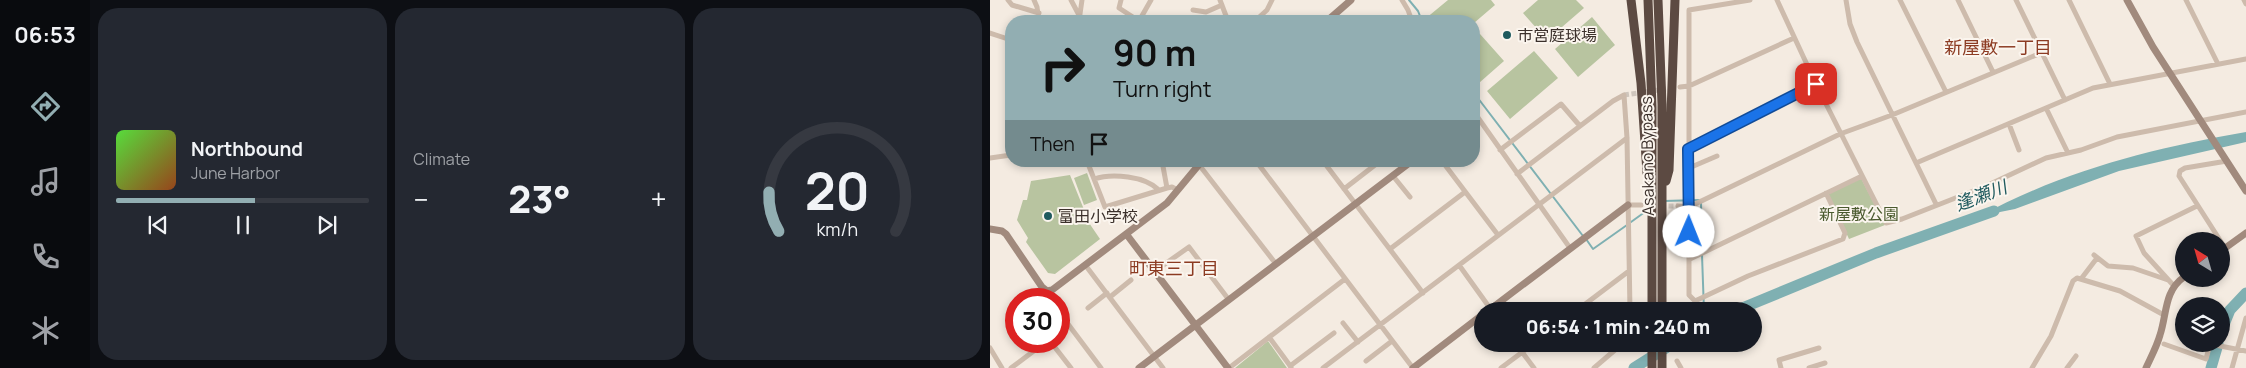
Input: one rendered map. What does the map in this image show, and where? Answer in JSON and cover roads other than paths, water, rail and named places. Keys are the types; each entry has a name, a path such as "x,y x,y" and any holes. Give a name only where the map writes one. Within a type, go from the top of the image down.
{"highway":[{"path":"1631,0 1641,83 1648,176 1653,200"},
{"name":"Asakano Bypass","path":"1648,0 1652,107 1652,302"},
{"name":"Asakano Bypass","path":"1658,0 1663,191 1662,302"},
{"path":"1663,191 1669,170 1675,0"},
{"path":"1652,352 1652,368"},
{"path":"1662,352 1662,368"}],"street":[{"path":"1008,0 1012,5 1039,13"},
{"path":"1034,0 1039,13"},
{"path":"1071,0 1078,15"},
{"path":"1080,15 1082,0"},
{"path":"1121,0 1119,8 1130,15"},
{"path":"1142,15 1151,0"},
{"path":"1261,15 1267,10 1272,0"},
{"path":"1334,15 1351,0"},
{"path":"1402,0 1410,15"},
{"path":"1750,0 1688,10 1689,295 1695,301 1782,262 1841,240 1845,233 1826,193"},
{"path":"1777,0 1840,134 1886,223 1902,219 1936,204 1986,186 2046,158 2117,137 2246,112"},
{"path":"1846,0 1850,24 1857,42 1936,204"},
{"path":"1900,0 1946,92"},
{"path":"1958,0 1993,72"},
{"path":"2016,0 2065,100"},
{"path":"2069,0 2110,84"},
{"path":"2127,0 2143,31 2246,191"},
{"path":"2186,0 2218,64"},
{"path":"2244,0 2246,4"},
{"path":"1192,10 1206,12 1221,2 1226,15"},
{"path":"990,33 1005,39"},
{"path":"1680,87 1689,86 1794,38"},
{"path":"1678,206 1690,206 1840,134 1892,115 2041,53"},
{"path":"1916,163 2093,88 2246,60"},
{"path":"1688,149 1816,84"},
{"path":"1517,174 1617,98 1624,95 1627,138 1630,302"},
{"path":"1500,150 1561,104 1580,126"},
{"path":"2046,108 2068,153"},
{"path":"1480,122 1570,248"},
{"path":"2009,124 2020,150"},
{"path":"1323,368 1627,138"},
{"path":"990,158 1005,156"},
{"path":"1688,168 1716,156"},
{"path":"2213,232 2179,176 2180,171 2196,165 2227,161"},
{"path":"1089,167 1105,206 1167,188 1172,187 1178,190"},
{"path":"1163,167 1167,188"},
{"path":"1055,288 1167,203 1198,167"},
{"path":"1204,167 1276,264"},
{"path":"1260,167 1413,368 1474,321"},
{"path":"1330,167 1344,189 1423,293"},
{"path":"1344,189 1375,167"},
{"path":"1139,368 1404,167"},
{"path":"1446,167 1498,235"},
{"path":"1094,179 1116,176 1154,185 1159,190"},
{"path":"1393,176 1410,197"},
{"path":"1690,259 1862,176"},
{"path":"1390,249 1465,192"},
{"path":"1500,302 1628,205 1641,205"},
{"path":"2146,368 2161,334 2168,297 2174,286 2144,253 2136,236 2198,206"},
{"path":"990,229 1002,231 1006,234 1043,288"},
{"path":"2230,244 2246,233"},
{"path":"1127,235 1228,368 1345,279"},
{"path":"1155,271 1189,247 1229,300"},
{"path":"2080,279 2096,257 2108,266 2133,268 2168,280"},
{"path":"1459,265 1484,302"},
{"path":"1086,266 1163,368"},
{"path":"1588,302 1630,271"},
{"path":"2032,368 2051,336 2073,281 2080,279 2120,291 2164,315"},
{"path":"1088,308 1131,280"},
{"path":"2232,368 2246,318"},
{"path":"1344,323 1358,342"},
{"path":"1070,328 1101,368"},
{"path":"1269,337 1291,367 1334,333"},
{"path":"1366,361 1392,341"},
{"path":"2164,344 2175,348"},
{"path":"2230,347 2246,351"},
{"path":"990,348 1002,368"},
{"path":"1782,368 1779,360 1819,348"},
{"path":"1501,368 1522,352 1534,368"},
{"path":"1594,368 1613,352"},
{"path":"2186,352 2206,359 2208,352"},
{"path":"1011,368 1032,353"},
{"path":"1059,353 1071,368"},
{"path":"2067,368 2076,356"},
{"path":"1677,361 1682,368"},
{"path":"1809,368 1825,363"}],"water":[{"path":"2246,132 2246,142 2119,171 2015,209 1980,216 2044,186 2109,163 2211,138"}],"waterway":[{"path":"1409,0 1420,15"},
{"path":"1480,101 1583,236"},
{"path":"1664,201 1699,200"},
{"path":"1701,203 1702,251"},
{"path":"1631,222 1649,209"},
{"name":"逢瀬川","path":"1757,302 1876,253 1994,211"},
{"path":"1586,239 1593,249 1627,225"},
{"path":"1702,255 1704,302"},
{"path":"2230,310 2246,293"},
{"name":"逢瀬川","path":"1634,368 1659,352"},
{"path":"2211,368 2216,352"}],"tunnel":[{"path":"1624,95 1673,88"},
{"path":"1661,206 1678,206"}],"place":[{"name":"市営庭球場","path":"1507,35"},
{"name":"富田小学校","path":"1048,216"}],"district":[{"name":"新屋敷一丁目","path":"1998,48"},
{"name":"町東三丁目","path":"1174,269"}],"park label":[{"name":"新屋敷公園","path":"1859,214"}]}
